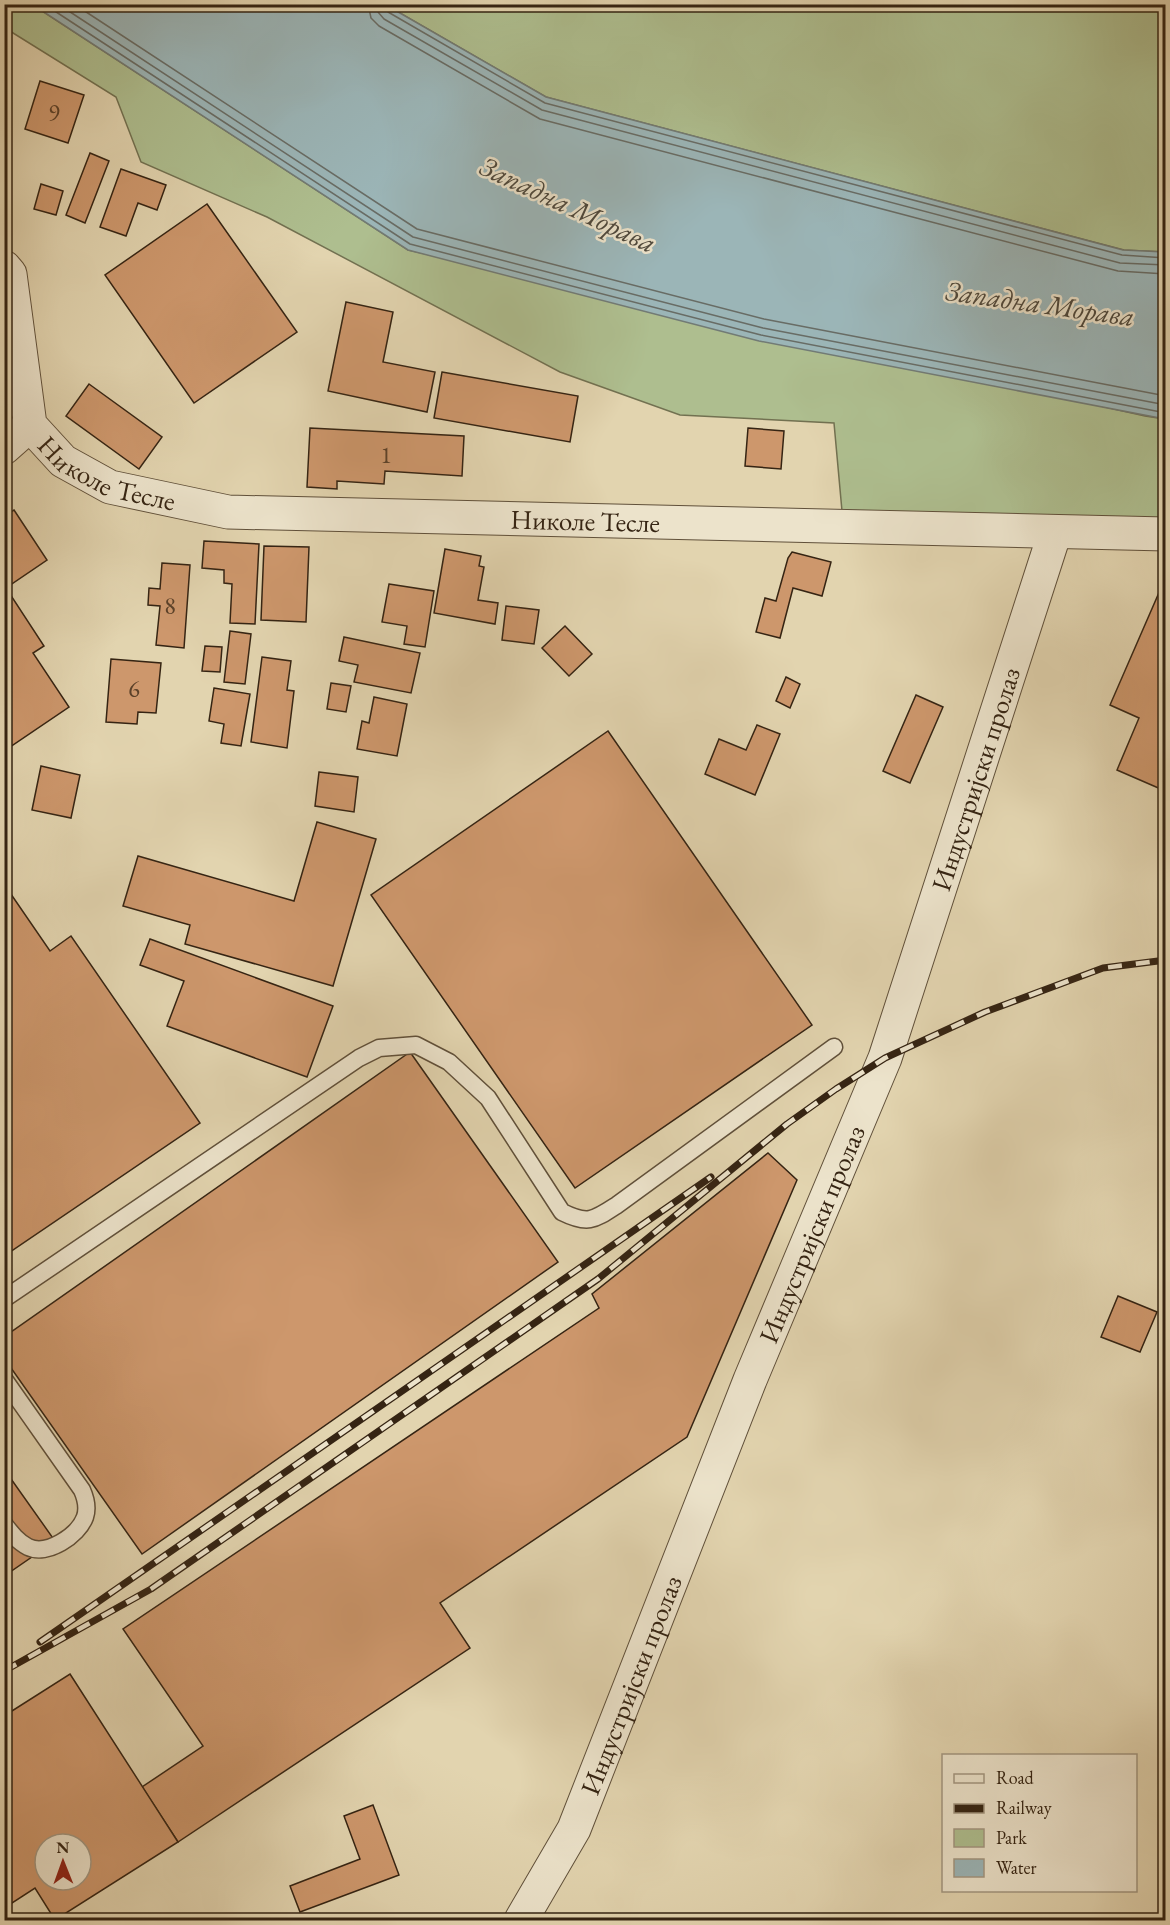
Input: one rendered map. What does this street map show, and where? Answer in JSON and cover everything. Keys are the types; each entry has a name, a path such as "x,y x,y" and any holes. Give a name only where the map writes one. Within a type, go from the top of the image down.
{"street":[{"path":"4,267 10,274 30,425 4,448"},
{"name":"Николе Тесле","path":"30,425 63,461 110,487 228,512 1166,534"},
{"name":"Индустријски пролаз","path":"521,1920 574,1829 750,1380 885,1058 1055,532"}],"lane":[{"path":"4,1299 359,1058 379,1048 416,1045 449,1062 488,1098 562,1212 578,1220 589,1220 617,1205 834,1047"},
{"path":"4,1379 82,1490 86,1506 82,1524 77,1531 57,1545 43,1549 29,1548 12,1535 4,1524"}],"green space":[{"path":"4,5 33,5 408,250 1165,419 1165,519 842,511 834,423 680,415 560,372 267,217 141,162 116,97 5,28"},
{"path":"386,5 1165,5 1165,252 1124,250 546,97"}],"water":[{"name":"Западна Морава","path":"33,5 386,5 546,97 1123,250 1165,252 1165,419 759,341 408,250"}],"building":[{"path":"40,81 84,95 68,143 25,129"},
{"path":"90,153 109,161 85,223 66,215"},
{"path":"121,169 166,185 157,210 138,203 126,236 100,227"},
{"path":"41,184 63,191 56,215 34,209"},
{"path":"207,204 297,332 194,403 105,275"},
{"path":"346,302 393,312 383,362 435,372 427,412 328,391"},
{"path":"442,372 578,396 570,442 434,418"},
{"path":"89,384 162,437 139,469 66,416"},
{"path":"310,428 464,436 462,476 385,471 384,484 337,481 337,489 307,487"},
{"path":"748,428 784,431 781,469 745,466"},
{"path":"14,510 47,560 6,588 44,646 33,653 69,707 4,751 4,516"},
{"path":"204,541 259,544 255,624 230,623 232,584 224,583 224,570 202,568"},
{"path":"264,546 309,547 306,622 261,620"},
{"path":"445,549 481,556 479,566 484,567 478,600 498,603 495,624 434,613"},
{"path":"792,552 831,562 822,596 793,588 780,638 756,632 765,598 776,601 788,558"},
{"path":"162,563 190,565 184,648 156,645 160,606 148,605 149,588 160,589"},
{"path":"389,584 434,591 425,647 404,644 407,626 382,622"},
{"path":"1161,588 1166,590 1166,785 1163,790 1117,770 1139,718 1110,705"},
{"path":"506,606 539,610 534,644 502,640"},
{"path":"565,626 592,654 569,676 542,648"},
{"path":"230,631 251,634 245,684 224,682"},
{"path":"344,637 420,653 411,693 354,682 358,665 339,661"},
{"path":"205,646 222,647 220,672 202,671"},
{"path":"262,657 291,661 287,690 294,691 287,748 251,742"},
{"path":"111,659 161,663 156,713 138,712 137,724 106,722"},
{"path":"786,677 800,684 790,708 776,701"},
{"path":"331,683 351,686 346,712 327,709"},
{"path":"214,688 250,694 241,746 221,743 224,724 209,721"},
{"path":"916,695 943,707 910,783 883,771"},
{"path":"374,697 407,704 397,756 357,749 362,721 369,723"},
{"path":"757,725 780,734 755,795 705,774 719,739 746,750"},
{"path":"608,731 812,1025 575,1188 371,895"},
{"path":"41,766 80,775 71,818 32,810"},
{"path":"319,772 358,777 354,812 315,806"},
{"path":"317,822 376,839 333,986 185,944 190,925 123,906 138,856 294,901"},
{"path":"4,884 50,951 71,936 200,1123 4,1256"},
{"path":"150,939 333,1006 307,1077 167,1026 184,981 140,965"},
{"path":"410,1052 558,1262 142,1554 4,1358 4,1337"},
{"path":"768,1153 797,1180 687,1437 440,1603 470,1648 178,1842 142,1787 203,1746 123,1629 599,1308 592,1294"},
{"path":"1118,1296 1157,1312 1140,1352 1101,1337"},
{"path":"4,1469 55,1541 10,1572 4,1565"},
{"path":"1166,1601 1166,1629 1161,1614"},
{"path":"70,1674 178,1842 55,1920 38,1892 93,1892 93,1832 33,1832 33,1889 9,1905 4,1897 4,1716"},
{"path":"373,1805 399,1875 300,1912 290,1886 360,1859 344,1816"}],"railway":[{"path":"4,1671 151,1589 598,1279 787,1124 885,1058 985,1012 1103,968 1166,960"},
{"path":"40,1642 711,1177"}]}
